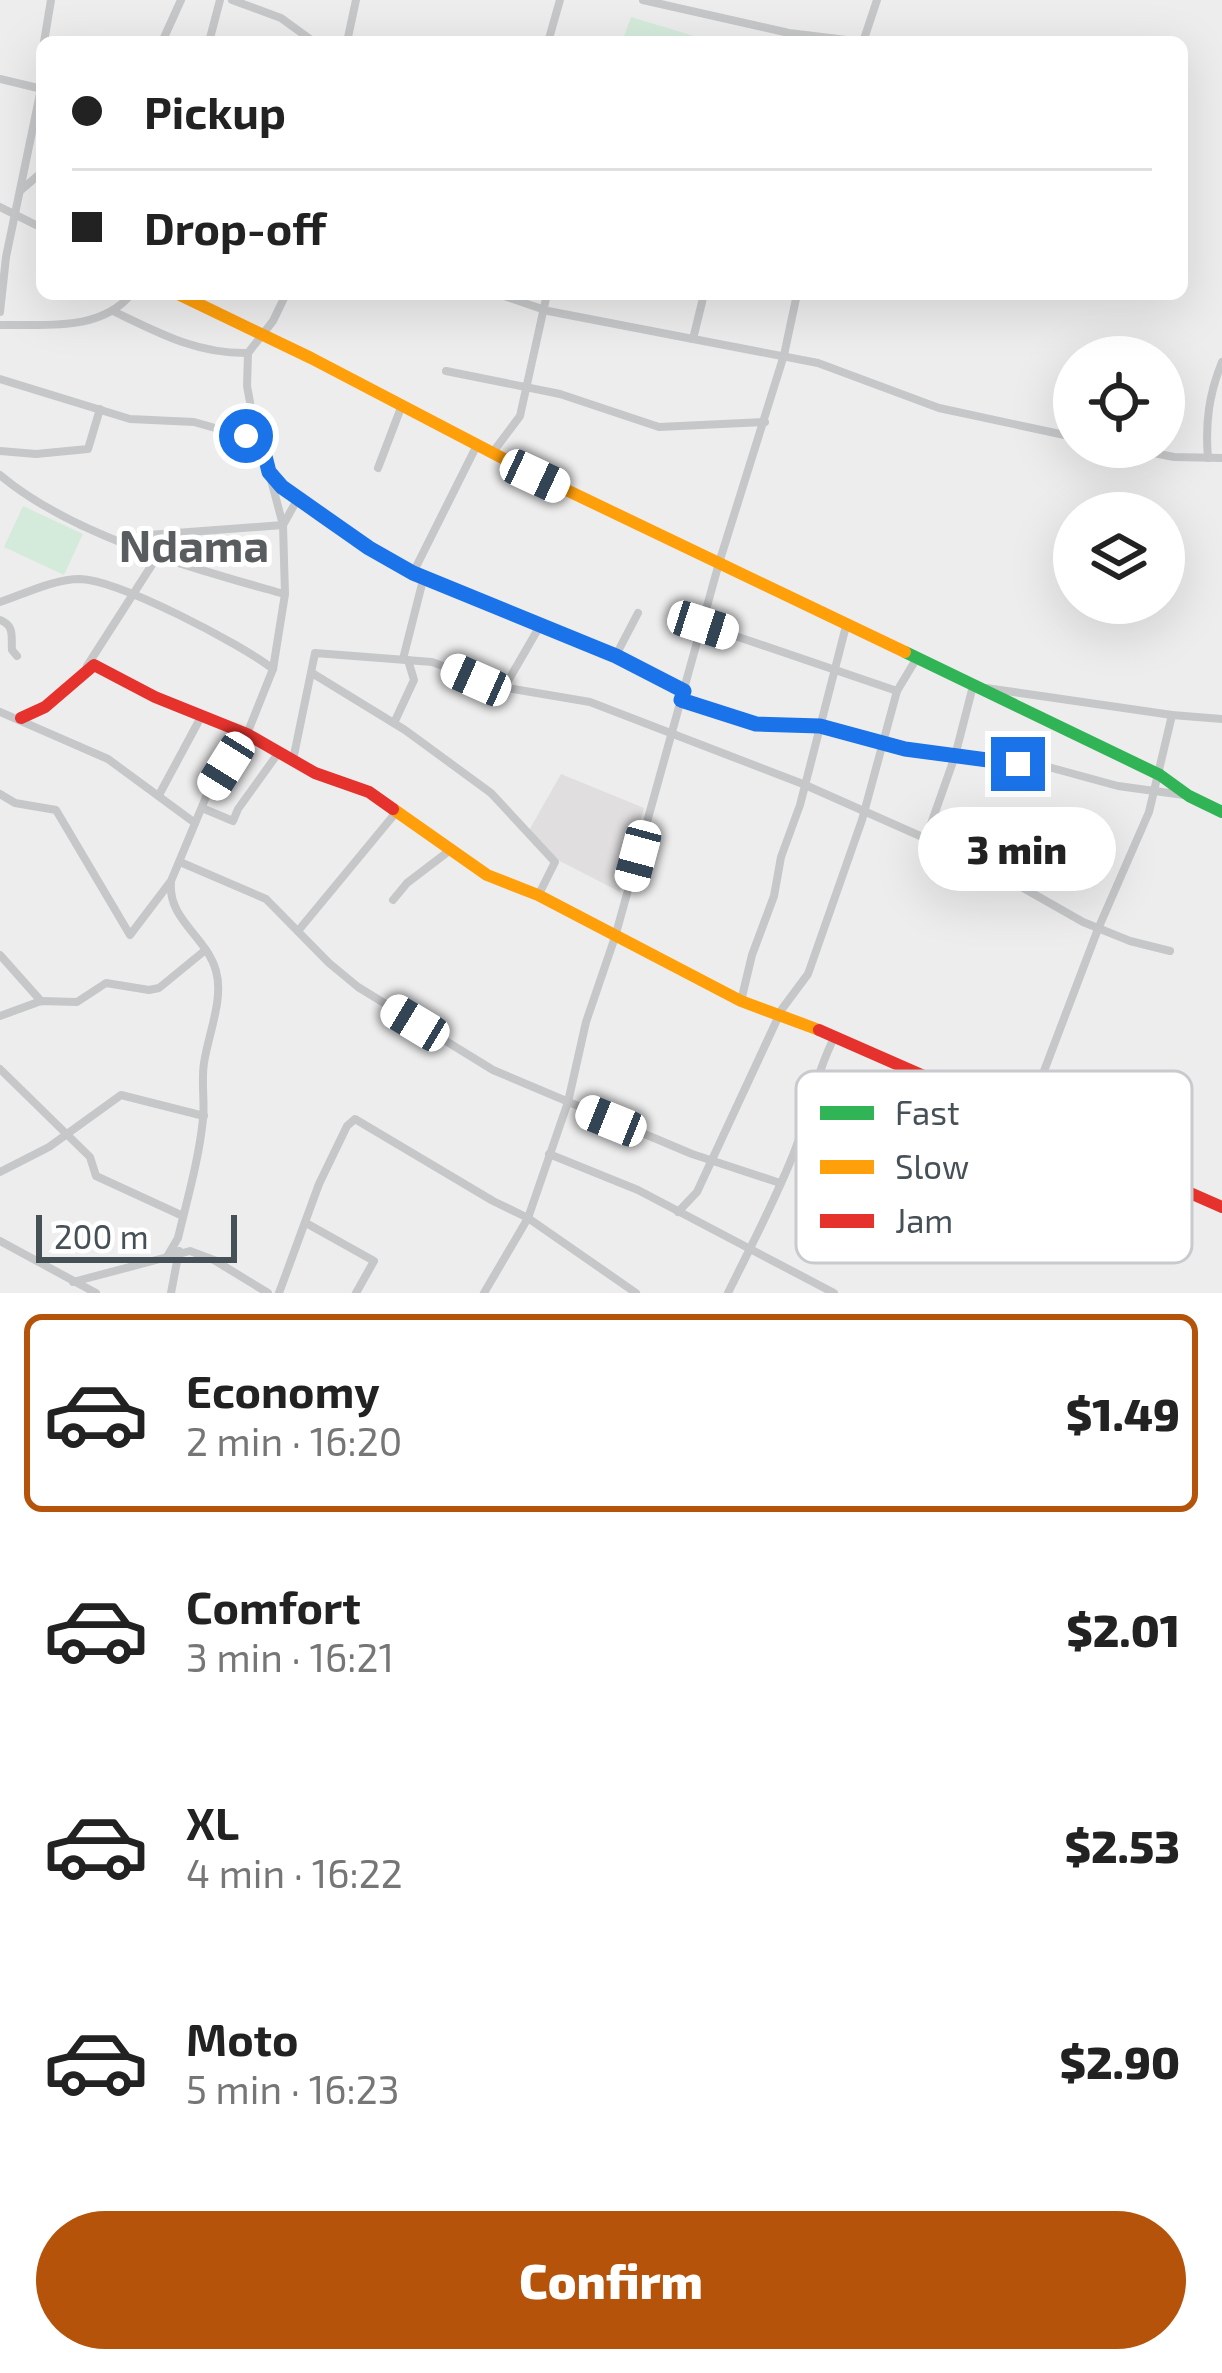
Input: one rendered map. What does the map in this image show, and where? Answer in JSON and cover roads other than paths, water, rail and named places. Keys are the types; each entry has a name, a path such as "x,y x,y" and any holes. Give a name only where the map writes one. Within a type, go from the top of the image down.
{"street":[{"path":"45,36 51,0"},
{"path":"166,36 181,0"},
{"path":"211,36 220,0"},
{"path":"232,0 281,18 306,36"},
{"path":"348,36 356,0"},
{"path":"550,36 560,0"},
{"path":"643,0 814,36"},
{"path":"865,36 878,0"},
{"path":"0,79 36,86"},
{"path":"0,312 3,257 36,114"},
{"path":"19,192 36,177"},
{"path":"0,207 36,225"},
{"path":"0,326 94,320 125,300"},
{"path":"191,300 1222,812"},
{"path":"256,440 247,386 248,353 273,322 283,300"},
{"path":"516,300 545,310 784,355 836,368 939,408 1053,432"},
{"path":"493,452 516,424 546,300"},
{"path":"693,339 703,300"},
{"path":"484,1293 528,1218 568,1102 586,1022 615,937 719,563 765,422 796,300"},
{"path":"113,311 191,347 248,353"},
{"path":"1208,458 1205,428 1222,362"},
{"path":"446,371 560,394 659,427 765,422"},
{"path":"0,379 143,422 210,425 256,440 263,448 283,525 285,595 273,669 247,734 202,808 171,881 130,935 56,810 15,803 0,794"},
{"path":"378,468 402,405"},
{"path":"0,451 36,454 88,449 100,409"},
{"path":"394,723 414,680 406,659 419,574 477,444"},
{"path":"1185,457 1222,458"},
{"path":"269,472 297,500 342,532 419,574 616,656 682,695 756,724 820,726 883,743 1052,768 1118,786 1158,783"},
{"path":"0,476 28,499 114,537 285,595"},
{"path":"283,525 297,500"},
{"path":"114,537 283,525"},
{"path":"21,718 43,711 64,694 174,531"},
{"path":"0,602 80,579 130,594 257,656 273,669"},
{"path":"616,656 638,613"},
{"path":"0,620 13,632 12,650 17,656"},
{"path":"504,688 542,624"},
{"path":"703,625 897,691"},
{"path":"741,1001 847,626"},
{"path":"202,808 233,821 238,809 286,756 312,673 312,658 320,650 432,662 504,688 590,702 803,784 972,859 1098,928 1170,951"},
{"path":"678,1212 692,1200 779,1016 808,974 835,905 897,691 915,661"},
{"path":"86,667 94,665 155,697 247,734 315,772 369,792 487,875 538,896 741,1001 913,1071"},
{"path":"312,673 394,723 491,794 554,859 538,896"},
{"path":"975,686 1172,716 1222,719"},
{"path":"926,838 975,686"},
{"path":"0,712 108,758 195,823"},
{"path":"160,795 202,715"},
{"path":"1044,1071 1158,783 1172,716"},
{"path":"298,931 398,810"},
{"path":"393,901 406,884 449,850"},
{"path":"180,862 266,899 340,973 493,1070 711,1161 780,1184"},
{"path":"168,1255 178,1238 204,1116 203,1069 218,995 216,969 170,900 171,881"},
{"path":"0,1016 41,1001 77,1002 111,982 159,988 203,952"},
{"path":"0,955 41,1001"},
{"path":"819,1071 835,1036"},
{"path":"0,1069 90,1157 96,1176 183,1216"},
{"path":"0,1172 68,1134 121,1095 204,1116"},
{"path":"279,1293 326,1169 355,1119 528,1218 636,1293"},
{"path":"728,1293 796,1143"},
{"path":"549,1154 607,1175 834,1293"},
{"path":"1192,1195 1222,1208"},
{"path":"306,1223 374,1261 356,1293"},
{"path":"0,1241 96,1293"},
{"path":"171,1293 179,1252"},
{"path":"73,1282 179,1252 214,1260 268,1293"}],"district":[{"name":"Ndama","path":"194,546"}]}
